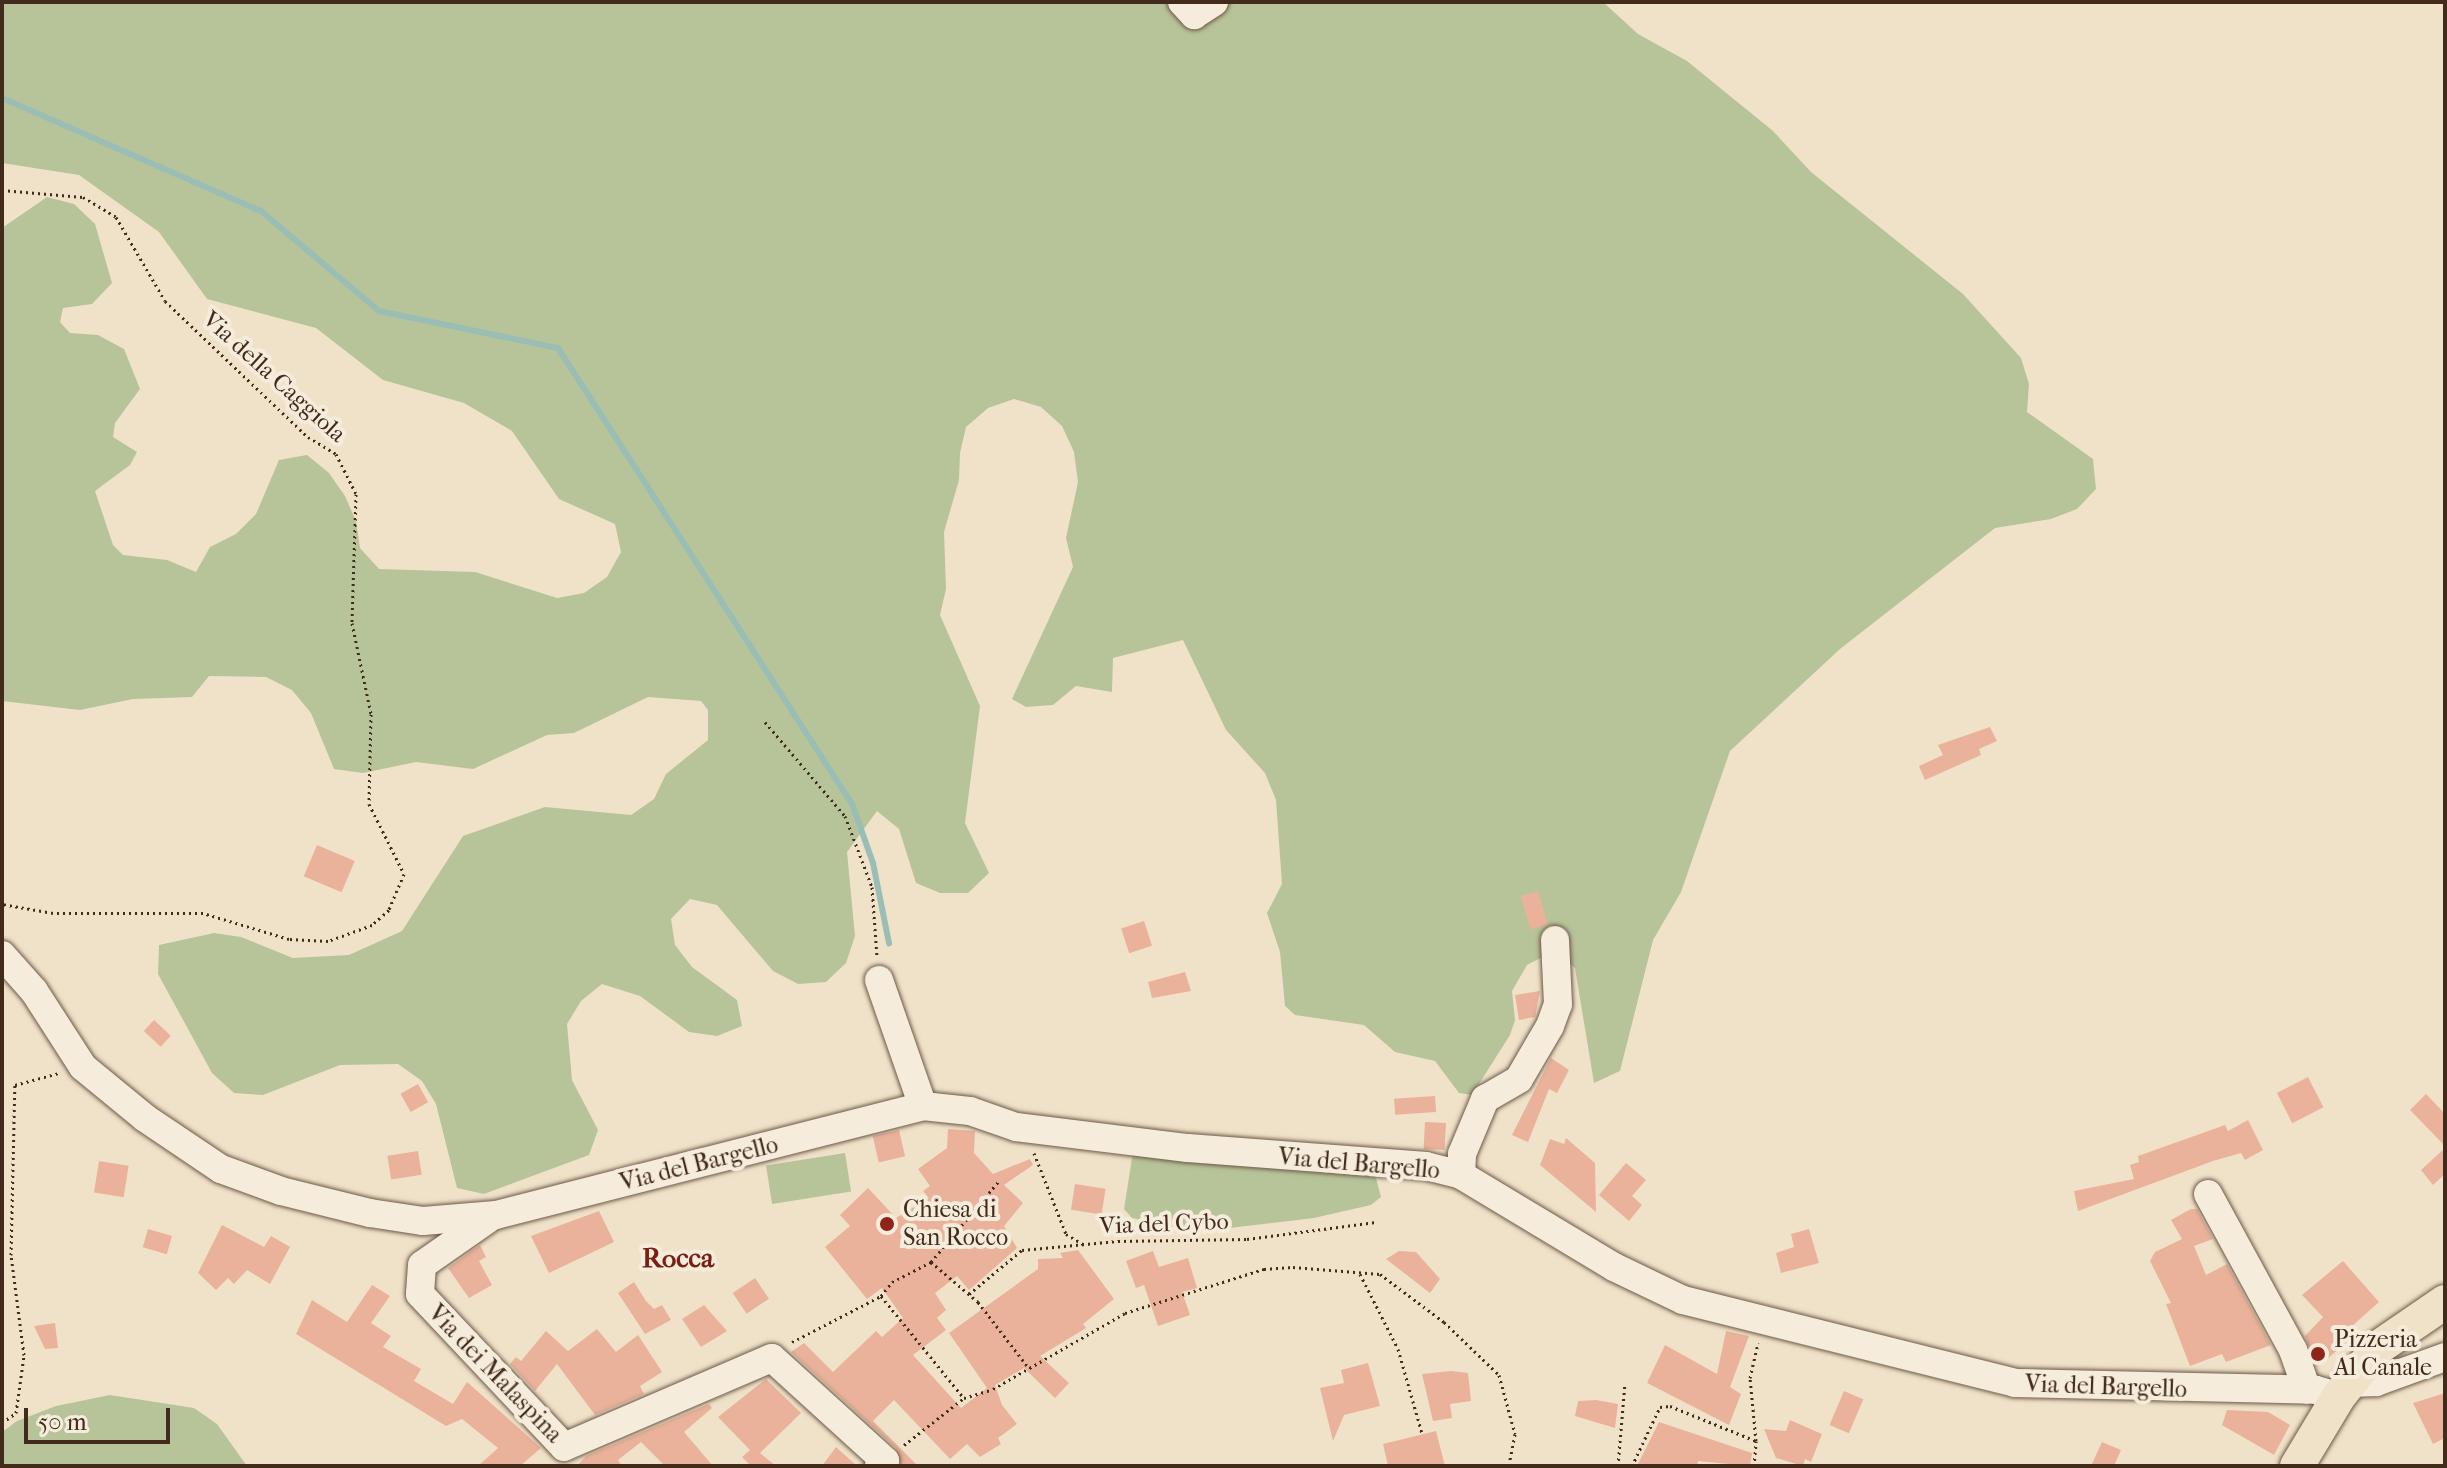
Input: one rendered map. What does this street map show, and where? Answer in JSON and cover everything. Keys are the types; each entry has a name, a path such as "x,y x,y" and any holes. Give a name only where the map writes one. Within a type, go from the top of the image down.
{"main road":[{"path":"2297,1466 2332,1390 2379,1347 2445,1302"}],"street":[{"path":"1182,2 1194,15 1214,2"},
{"path":"1461,1175 1462,1154 1485,1099 1519,1079 1550,1026 1558,1004 1555,940"},
{"path":"2,955 34,991 83,1067 145,1118 221,1169 281,1191 423,1221 496,1215"},
{"path":"879,980 923,1106"},
{"name":"Via del Bargello","path":"496,1215 923,1106 970,1111 1016,1127 1188,1148 1426,1166 1461,1175 1614,1267 1683,1300 1763,1324 2036,1386 2332,1390 2376,1382 2445,1357"},
{"path":"2208,1194 2293,1350 2332,1390"},
{"name":"Via dei Malaspina","path":"496,1215 422,1265 420,1294 566,1457 772,1358"},
{"path":"772,1358 882,1463"}],"path":[{"name":"Via della Caggiola","path":"2,190 83,197 116,217 165,301 308,437 336,454 356,494 352,623 371,714 369,804 404,874 389,910 372,925 328,941 289,939 203,913 53,913 2,904"},
{"path":"765,722 845,816 872,887 879,980"},
{"path":"2,1423 16,1413 24,1355 11,1255 15,1085 83,1067"},
{"path":"1016,1127 1050,1183 1066,1234 1084,1245"},
{"path":"772,1358 780,1347 881,1296 892,1282 931,1262 999,1181"},
{"name":"Via del Cybo","path":"969,1294 1022,1250 1247,1239 1376,1222"},
{"path":"931,1262 969,1294 1028,1368"},
{"path":"882,1463 964,1398 993,1389 1125,1313 1264,1269 1380,1274 1409,1294 1499,1375 1515,1434 1509,1466"},
{"path":"1360,1274 1398,1349 1422,1433"},
{"path":"881,1296 964,1398"},
{"path":"1754,1466 1756,1441 1750,1378 1763,1324"},
{"path":"1618,1466 1625,1383"},
{"path":"1632,1466 1660,1407 1670,1406 1756,1441"}],"green space":[{"path":"2,2 1603,2 1638,34 1687,61 1773,131 1811,172 1963,294 2021,358 2029,384 2027,412 2093,459 2096,489 2077,509 2051,519 1995,528 1840,649 1730,751 1681,892 1653,940 1620,1071 1594,1083 1575,968 1552,952 1527,965 1512,991 1515,1020 1510,1035 1472,1095 1459,1093 1435,1061 1395,1052 1364,1025 1295,1015 1285,1006 1280,952 1267,913 1282,884 1276,800 1265,773 1226,730 1183,640 1113,658 1112,692 1076,686 1053,705 1026,707 1012,699 1073,567 1066,538 1078,482 1074,452 1062,426 1041,407 1014,399 988,408 966,427 960,453 959,480 944,532 946,589 940,615 980,706 965,823 989,873 968,893 940,893 916,883 899,829 877,811 847,852 855,936 846,963 826,982 798,984 773,971 717,905 690,899 671,919 675,945 692,967 737,1000 742,1026 717,1036 689,1032 640,996 602,984 581,1001 567,1024 572,1080 598,1130 589,1155 484,1194 457,1188 436,1104 422,1081 398,1064 340,1065 263,1095 234,1093 212,1073 158,974 159,945 214,933 241,937 293,958 349,955 402,931 463,836 545,807 631,815 654,799 666,774 708,740 708,710 701,701 648,697 574,733 547,735 473,769 416,762 363,773 334,769 311,713 292,690 266,677 209,676 192,697 133,699 80,710 2,701 2,228 47,197 74,204 95,224 112,283 92,304 63,308 60,322 70,333 98,335 124,349 140,389 115,423 113,437 137,452 130,465 95,491 113,545 123,555 167,560 196,572 210,547 236,534 256,514 279,460 307,455 329,473 345,496 356,521 360,548 379,569 475,572 557,598 584,593 607,577 621,552 615,524 559,499 512,431 464,403 383,380 316,328 207,299 159,232 79,175 2,163"},
{"path":"1133,1152 1369,1174 1376,1178 1381,1197 1371,1205 1314,1218 1195,1232 1132,1218 1124,1209"},
{"path":"845,1153 851,1192 772,1204 766,1166"},
{"path":"110,1395 194,1408 217,1424 247,1466 2,1466 2,1432 17,1421 56,1406"}],"building":[{"path":"1990,727 1997,741 1979,749 1981,755 1925,780 1919,766 1943,755 1938,745"},
{"path":"317,845 355,861 341,892 304,876"},
{"path":"1538,891 1548,925 1530,930 1521,896"},
{"path":"1144,921 1152,946 1129,953 1121,928"},
{"path":"1185,972 1191,991 1152,998 1148,982"},
{"path":"1540,991 1535,1017 1519,1020 1515,995"},
{"path":"154,1020 171,1036 161,1047 144,1031"},
{"path":"1551,1058 1569,1070 1557,1093 1549,1089 1528,1142 1512,1135"},
{"path":"2308,1077 2323,1107 2292,1123 2277,1093"},
{"path":"418,1084 428,1102 411,1112 401,1094"},
{"path":"2426,1094 2445,1114 2445,1146 2410,1110"},
{"path":"1435,1096 1436,1112 1395,1115 1394,1099"},
{"path":"2248,1120 2263,1150 2245,1160 2241,1153 2213,1161 2078,1211 2074,1191 2134,1179 2130,1165 2139,1162 2138,1156 2225,1125 2228,1131"},
{"path":"1425,1122 1446,1123 1445,1150 1424,1149"},
{"path":"948,1129 975,1131 974,1153 993,1174 1030,1159 1033,1165 1004,1185 1023,1203 1004,1226 1017,1248 969,1290 957,1276 935,1293 946,1310 937,1318 946,1330 913,1355 961,1408 987,1388 949,1333 1038,1269 1038,1259 1063,1258 1060,1253 1078,1250 1114,1299 1083,1324 1086,1328 1040,1356 1069,1383 1055,1398 1024,1368 995,1385 1002,1405 1017,1424 998,1438 1001,1444 980,1457 967,1444 950,1459 894,1400 873,1421 918,1466 901,1466 896,1448 791,1352 804,1343 833,1372 876,1331 882,1337 903,1318 882,1288 867,1299 825,1247 850,1226 840,1215 868,1188 896,1218 929,1198 923,1191 930,1186 918,1169 947,1148"},
{"path":"899,1130 905,1156 879,1162 873,1136"},
{"path":"1566,1138 1595,1163 1596,1212 1540,1165 1550,1139 1564,1144"},
{"path":"2445,1148 2445,1174 2433,1185 2421,1170"},
{"path":"418,1151 422,1175 391,1180 387,1156"},
{"path":"99,1161 129,1166 124,1197 94,1193"},
{"path":"1626,1163 1646,1180 1632,1196 1642,1205 1629,1221 1599,1195"},
{"path":"1075,1184 1106,1189 1102,1215 1071,1210"},
{"path":"2197,1209 2213,1239 2194,1246 2206,1275 2227,1264 2271,1345 2226,1362 2222,1354 2190,1366 2166,1304 2171,1303 2150,1261 2155,1252 2182,1239 2171,1220"},
{"path":"599,1211 614,1242 549,1273 531,1236"},
{"path":"222,1225 264,1247 271,1236 290,1247 270,1284 247,1270 234,1284 228,1278 216,1290 198,1273"},
{"path":"148,1229 172,1236 167,1254 143,1247"},
{"path":"1809,1229 1819,1263 1781,1273 1776,1253 1794,1247 1791,1234"},
{"path":"480,1245 486,1257 479,1261 492,1285 469,1298 448,1268"},
{"path":"1153,1251 1159,1267 1188,1258 1197,1288 1182,1292 1190,1315 1158,1326 1144,1285 1136,1288 1126,1261"},
{"path":"1399,1251 1416,1252 1440,1279 1430,1293 1386,1259"},
{"path":"2343,1261 2379,1302 2342,1335 2347,1342 2321,1364 2315,1363 2305,1336 2323,1317 2302,1295"},
{"path":"755,1278 769,1299 747,1314 733,1293"},
{"path":"634,1282 646,1301 654,1309 662,1305 671,1320 645,1334 618,1293"},
{"path":"372,1285 390,1296 371,1323 391,1336 383,1347 421,1369 414,1381 453,1404 467,1382 541,1448 520,1466 478,1466 498,1448 462,1419 446,1426 296,1334 312,1300 347,1322"},
{"path":"704,1305 727,1331 701,1347 682,1319"},
{"path":"55,1323 58,1348 45,1349 34,1326"},
{"path":"597,1329 616,1352 638,1335 662,1372 640,1386 644,1394 595,1415 557,1364 535,1391 510,1364 516,1357 521,1361 546,1331 568,1351"},
{"path":"1726,1331 1749,1336 1730,1387 1741,1394 1729,1425 1647,1383 1665,1345 1717,1374"},
{"path":"1368,1363 1380,1406 1344,1415 1333,1441 1320,1388 1344,1383 1341,1370"},
{"path":"1468,1373 1471,1401 1450,1404 1452,1418 1433,1421 1422,1374"},
{"path":"766,1379 801,1413 760,1453 776,1466 751,1466 742,1457 750,1450 718,1417"},
{"path":"1844,1391 1863,1399 1849,1433 1830,1425"},
{"path":"2445,1393 2445,1438 2433,1444 2413,1403"},
{"path":"1578,1401 1618,1404 1615,1428 1575,1416"},
{"path":"709,1404 712,1408 684,1432 713,1466 665,1466 641,1442 618,1460 622,1466 577,1466 586,1456"},
{"path":"2227,1410 2268,1412 2290,1425 2274,1455 2222,1425"},
{"path":"1790,1420 1822,1434 1811,1462 1805,1459 1803,1466 1776,1458 1764,1429 1786,1431"},
{"path":"1659,1422 1752,1453 1750,1466 1698,1461 1697,1466 1637,1466"},
{"path":"1436,1431 1445,1466 1388,1466 1383,1444"},
{"path":"2102,1442 2121,1450 2114,1466 2091,1466"},
{"path":"836,1447 857,1466 822,1466"}],"waterway":[{"path":"2,98 261,211 379,311 558,348 852,804 873,863 889,943"}],"place":[{"name":"Chiesa di San Rocco","path":"887,1224"},
{"name":"Pizzeria Al Canale","path":"2318,1354"}],"district":[{"name":"Rocca","path":"678,1258"}]}
